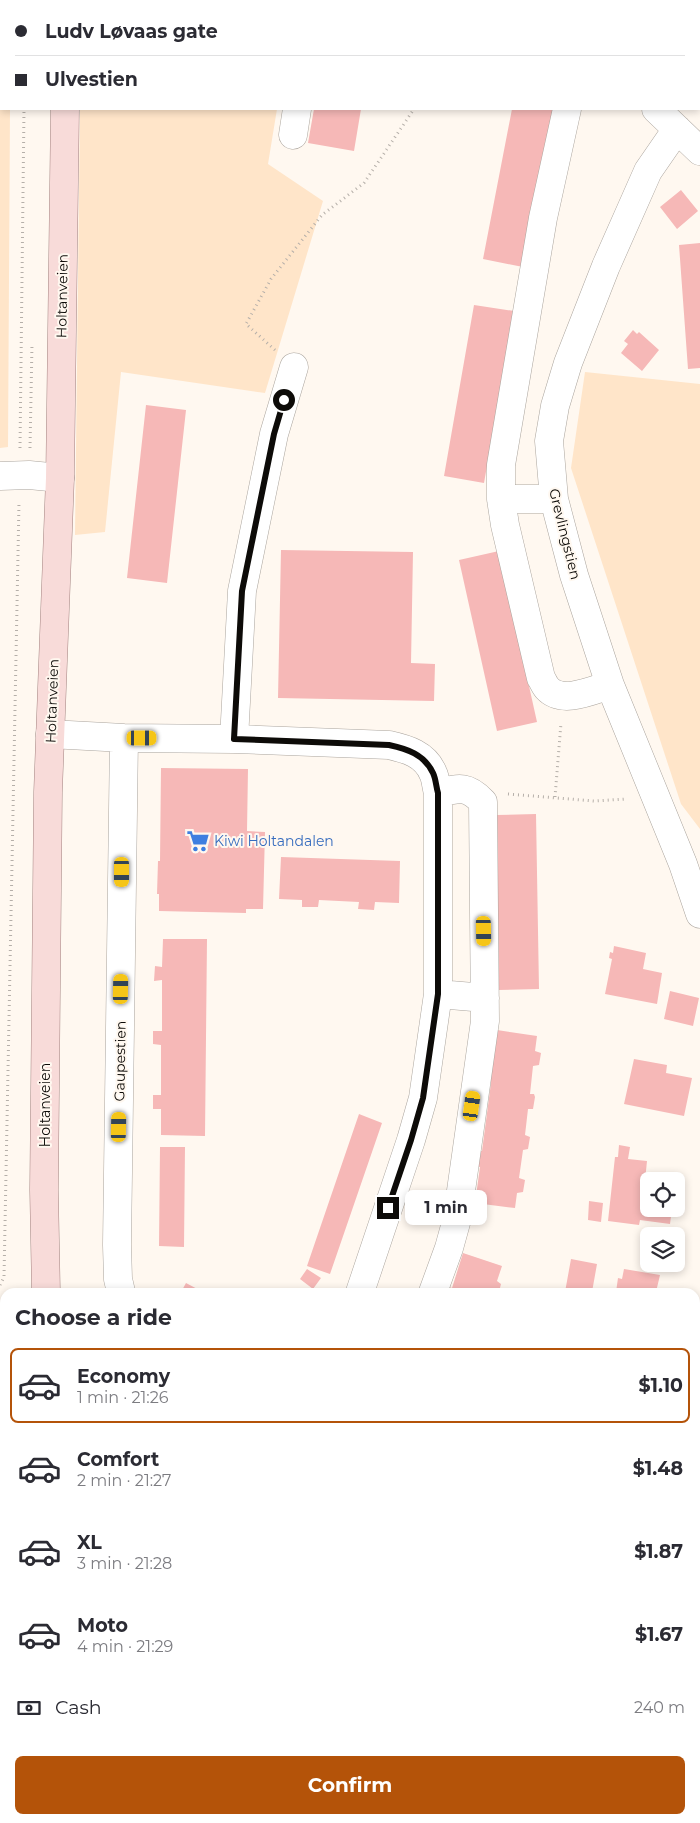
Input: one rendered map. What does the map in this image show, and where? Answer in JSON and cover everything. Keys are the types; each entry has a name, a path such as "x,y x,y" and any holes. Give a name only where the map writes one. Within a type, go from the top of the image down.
{"main road":[{"name":"Holtanveien","path":"46,1288 44,1190 45,1045 50,734 60,478 65,110"}],"street":[{"path":"293,135 297,110"},
{"path":"567,110 543,218 500,465 501,499 504,526 541,678 548,690 558,695 574,697 610,685"},
{"path":"657,110 700,151"},
{"name":"Grevlingstien","path":"677,129 648,171 606,266 568,363 555,406 549,441 554,499 574,575 610,685 683,864 700,914"},
{"path":"234,739 242,591 274,434 294,367"},
{"path":"10,475 60,478"},
{"path":"501,499 554,499"},
{"path":"50,734 124,738 234,739 389,745 409,749 422,759 434,773 438,793 438,994 423,1098 411,1140 361,1288"},
{"name":"Gaupestien","path":"120,1288 117,1246 124,738"},
{"path":"434,1288 457,1219 485,1021 486,998 483,802 473,792 458,788 438,793"},
{"path":"438,994 486,998"}],"path":[{"path":"0,1285 4,1277 10,475 24,110"},
{"path":"294,367 246,324 277,272 322,215 364,182 413,110"},
{"path":"555,797 562,728"},
{"path":"473,792 594,801 624,800 654,794"}],"shaded area":[{"path":"0,110 10,110 8,447 0,448"},
{"path":"80,110 277,110 268,164 323,201 265,393 121,372 105,532 75,535"},
{"path":"585,372 700,384 700,829 681,804 571,468"}],"building":[{"path":"314,110 361,110 354,151 308,143"},
{"path":"512,110 553,110 523,267 483,259"},
{"path":"681,190 698,211 677,229 660,207"},
{"path":"700,243 700,368 688,369 679,245"},
{"path":"474,305 514,311 484,483 444,476"},
{"path":"633,330 637,334 639,332 659,350 642,371 621,353 628,344 624,341"},
{"path":"146,405 186,410 167,583 127,578"},
{"path":"281,550 413,552 411,663 435,664 434,701 278,698"},
{"path":"499,551 537,722 497,731 459,560"},
{"path":"161,768 248,769 247,831 265,832 263,909 246,909 246,913 159,911 159,894 157,894 158,861 160,861"},
{"path":"536,814 539,989 498,990 496,815"},
{"path":"281,857 400,861 399,903 375,902 374,910 358,909 359,902 319,900 318,907 302,907 302,900 279,899"},
{"path":"163,939 207,939 205,1136 161,1135 161,1109 153,1109 153,1095 161,1095 161,1045 153,1044 153,1031 162,1031 162,980 154,981 155,966 162,967"},
{"path":"614,946 646,953 643,969 662,973 657,1004 605,994 612,959 609,958 610,952 613,953"},
{"path":"670,991 699,998 693,1026 664,1019"},
{"path":"497,1030 537,1036 535,1051 541,1053 539,1065 533,1066 530,1094 534,1094 535,1097 533,1109 528,1109 525,1135 530,1137 528,1149 523,1150 519,1178 525,1180 523,1192 517,1193 515,1208 475,1203 480,1167 472,1166 474,1150 482,1151 491,1083 482,1082 484,1066 492,1067"},
{"path":"634,1059 667,1065 666,1073 692,1078 684,1116 624,1104"},
{"path":"359,1114 382,1123 330,1274 307,1266"},
{"path":"619,1145 630,1147 628,1159 647,1161 646,1172 640,1172 640,1217 671,1217 670,1224 640,1220 639,1225 608,1221 615,1157 618,1157"},
{"path":"160,1147 185,1147 184,1247 159,1246"},
{"path":"589,1201 603,1203 601,1222 588,1220"},
{"path":"463,1253 502,1266 497,1281 501,1284 500,1288 452,1288"},
{"path":"571,1259 597,1264 593,1288 566,1288"},
{"path":"307,1269 321,1278 314,1288 300,1279"},
{"path":"624,1269 660,1275 657,1288 617,1288 618,1278 622,1279"},
{"path":"186,1283 195,1288 183,1288"}],"place":[{"name":"Kiwi Holtandalen","path":"198,841"}],"route":[{"path":"284,400 274,434 242,591 234,739 389,745 409,749 422,759 434,773 438,793 438,994 423,1098 388,1208"}]}
